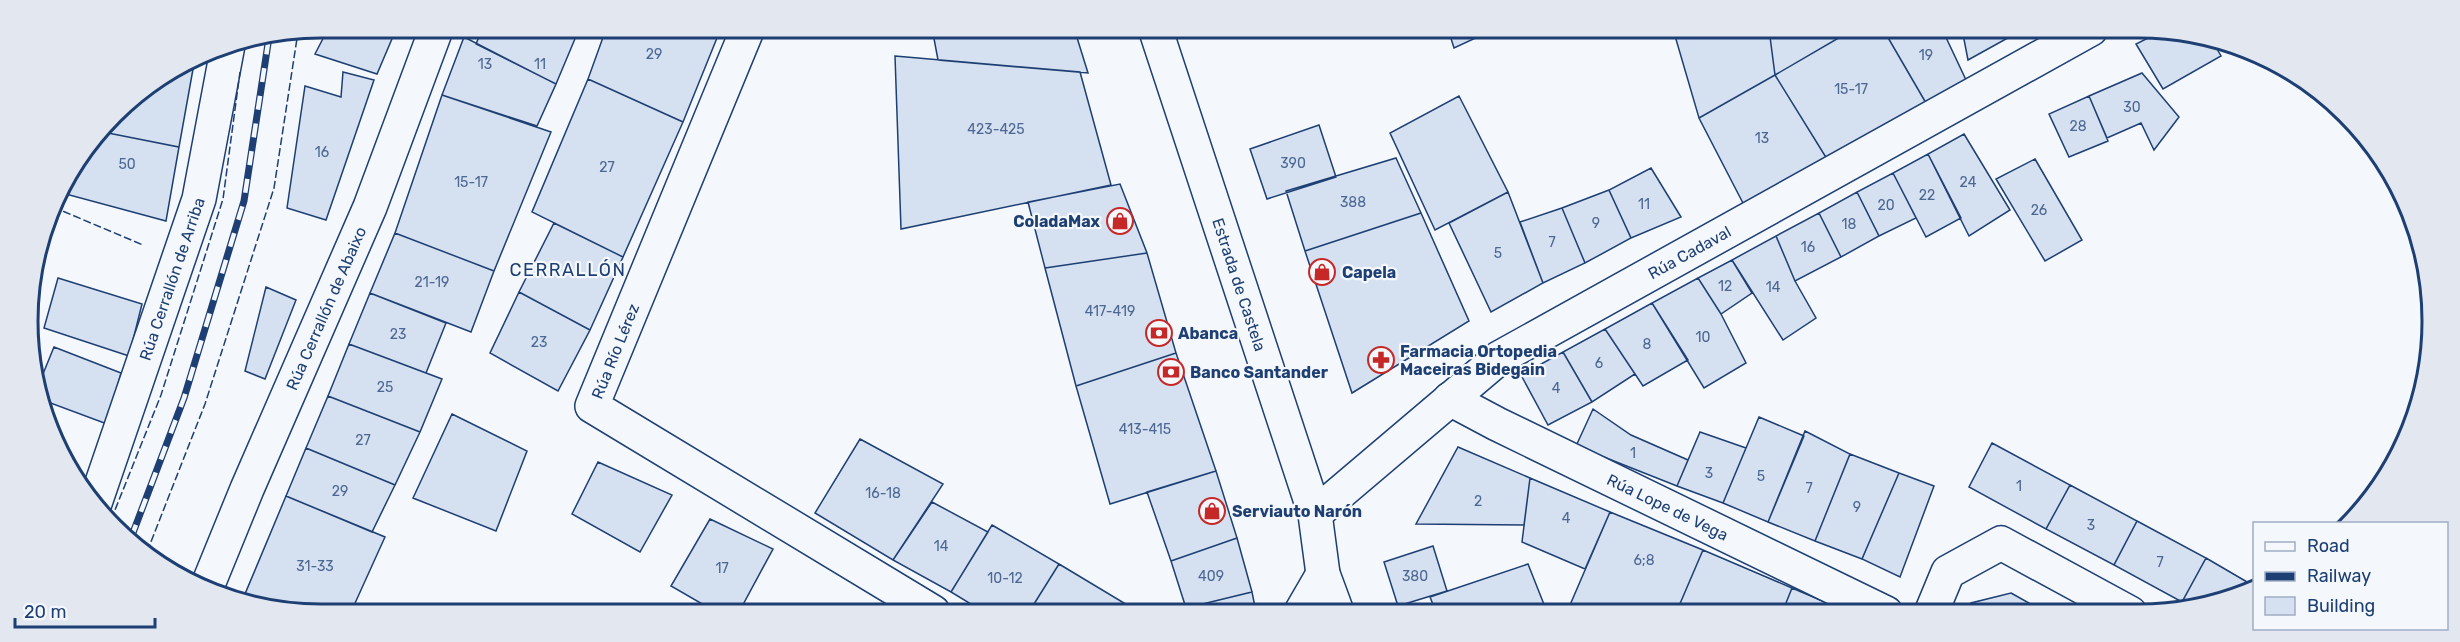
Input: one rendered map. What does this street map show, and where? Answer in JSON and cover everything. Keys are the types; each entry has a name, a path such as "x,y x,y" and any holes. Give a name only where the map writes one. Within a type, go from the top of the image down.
{"street":[{"name":"Rúa Cerrallón de Abaixo","path":"209,581 370,207 433,38"},
{"name":"Rúa Río Lérez","path":"744,38 592,406 920,604"},
{"name":"Estrada de Castela","path":"1158,38 1315,514 1323,574 1334,604"},
{"name":"Rúa Cadaval","path":"1315,514 1499,358 2075,38"},
{"name":"Rúa Cerrallón de Arriba","path":"98,496 199,199 226,54"},
{"name":"Rúa Lope de Vega","path":"1450,399 1497,424 1869,604"},
{"path":"1934,604 1948,572 2001,543 2115,604"},
{"path":"1306,604 1323,574"}],"building":[{"path":"323,38 392,38 377,74 315,54"},
{"path":"464,38 556,84 537,126 442,95"},
{"path":"478,38 575,38 556,84 476,44"},
{"path":"603,38 717,38 683,122 588,79"},
{"path":"934,38 1077,38 1088,73 938,60"},
{"path":"1451,38 1476,38 1454,48"},
{"path":"1676,38 1770,38 1775,75 1699,118"},
{"path":"1770,38 1839,38 1775,75"},
{"path":"1839,38 1888,38 1926,103 1827,159 1775,75"},
{"path":"1888,38 1946,38 1966,80 1926,103"},
{"path":"1964,38 2008,38 1968,60"},
{"path":"2148,38 2176,40 2217,49 2221,56 2163,89 2136,44"},
{"path":"895,56 1080,72 1111,185 901,229"},
{"path":"193,68 179,147 109,133 148,96"},
{"path":"343,72 374,80 326,220 287,208 305,86 341,97"},
{"path":"2142,73 2179,117 2154,150 2141,123 2107,138 2089,96"},
{"path":"1775,75 1827,159 1744,205 1699,118"},
{"path":"588,79 683,122 623,257 532,212"},
{"path":"442,95 551,132 494,271 395,233"},
{"path":"1459,96 1508,192 1435,230 1390,133"},
{"path":"2089,96 2108,141 2069,157 2049,114"},
{"path":"1319,125 1336,177 1267,199 1250,149"},
{"path":"109,133 179,147 166,221 68,195 85,163"},
{"path":"1964,134 2010,210 1969,236 1928,154"},
{"path":"1928,154 1961,218 1926,237 1893,173"},
{"path":"1396,158 1421,213 1305,251 1286,191"},
{"path":"2035,159 2082,240 2045,261 1996,179"},
{"path":"1651,168 1681,217 1631,238 1609,190"},
{"path":"1893,173 1916,218 1879,236 1857,192"},
{"path":"1120,184 1147,253 1045,268 1028,202"},
{"path":"1609,190 1631,238 1585,263 1562,208"},
{"path":"1508,192 1543,283 1491,312 1449,223"},
{"path":"1857,192 1879,236 1841,257 1819,213"},
{"path":"1562,208 1585,263 1543,283 1520,222"},
{"path":"1421,213 1469,321 1352,393 1305,251"},
{"path":"1819,213 1841,257 1795,281 1776,236"},
{"path":"554,223 623,257 590,330 519,292"},
{"path":"395,233 494,271 471,332 370,293"},
{"path":"1776,236 1795,281 1816,318 1783,340 1732,260"},
{"path":"1147,253 1176,353 1076,386 1045,268"},
{"path":"1732,260 1752,293 1721,314 1698,278"},
{"path":"58,278 142,304 129,356 44,328"},
{"path":"1698,278 1721,314 1746,363 1704,388 1652,303"},
{"path":"266,287 296,300 265,379 245,371"},
{"path":"519,292 590,330 558,391 490,353"},
{"path":"370,293 446,323 426,373 349,344"},
{"path":"1652,303 1688,360 1643,386 1605,329"},
{"path":"1605,329 1635,374 1592,402 1563,352"},
{"path":"349,344 442,379 420,432 328,396"},
{"path":"54,347 121,373 107,424 50,403 43,374"},
{"path":"1563,352 1592,402 1548,425 1521,375"},
{"path":"1176,353 1216,471 1110,504 1076,386"},
{"path":"328,396 420,432 395,485 306,448"},
{"path":"1593,409 1631,435 1688,460 1677,486 1576,446"},
{"path":"452,414 527,451 496,531 413,498"},
{"path":"1759,417 1804,436 1768,522 1723,503"},
{"path":"1805,431 1850,454 1815,541 1768,522"},
{"path":"1700,432 1746,448 1723,503 1677,486"},
{"path":"860,439 943,484 893,560 815,513"},
{"path":"1992,443 2070,485 2046,529 1969,487"},
{"path":"1458,447 1530,478 1524,525 1416,524"},
{"path":"306,448 395,485 372,532 286,496"},
{"path":"1850,454 1899,473 1862,559 1815,541"},
{"path":"598,462 672,495 640,552 572,514"},
{"path":"1216,471 1237,538 1171,561 1147,492"},
{"path":"1899,473 1934,486 1900,577 1862,559"},
{"path":"1530,478 1610,512 1585,569 1522,542"},
{"path":"2070,485 2137,521 2114,565 2046,529"},
{"path":"286,496 385,537 355,604 302,604 245,594"},
{"path":"932,502 988,532 951,592 893,560"},
{"path":"1610,512 1703,550 1680,604 1570,604"},
{"path":"710,519 773,549 743,604 702,604 671,586"},
{"path":"2137,521 2206,558 2181,601 2114,565"},
{"path":"992,525 1059,564 1034,604 971,604 951,592"},
{"path":"1237,538 1252,592 1202,604 1185,604 1171,561"},
{"path":"1433,546 1447,591 1405,604 1397,604 1384,562"},
{"path":"1703,550 1792,588 1786,604 1680,604"},
{"path":"2206,558 2248,583 2212,595 2183,601"},
{"path":"1059,564 1126,604 1034,604"},
{"path":"1528,564 1544,604 1433,604 1430,597"},
{"path":"1792,588 1830,604 1786,604"},
{"path":"1252,592 1254,604 1202,604"},
{"path":"2011,593 2031,604 1971,604"}],"railway":[{"path":"133,533 184,398 244,201 268,43"}],"fence":[{"path":"149,547 205,404 274,188 297,39"},
{"path":"114,514 161,395 223,199 240,72"},
{"path":"60,210 143,245"}],"place":[{"name":"ColadaMax","path":"1120,221"},
{"name":"Capela","path":"1322,272"},
{"name":"Abanca","path":"1159,333"},
{"name":"Farmacia Ortopedia Maceiras Bidegain","path":"1381,360"},
{"name":"Banco Santander","path":"1171,372"},
{"name":"Serviauto Narón","path":"1212,511"}],"district":[{"name":"CERRALLÓN","path":"568,270"}]}
